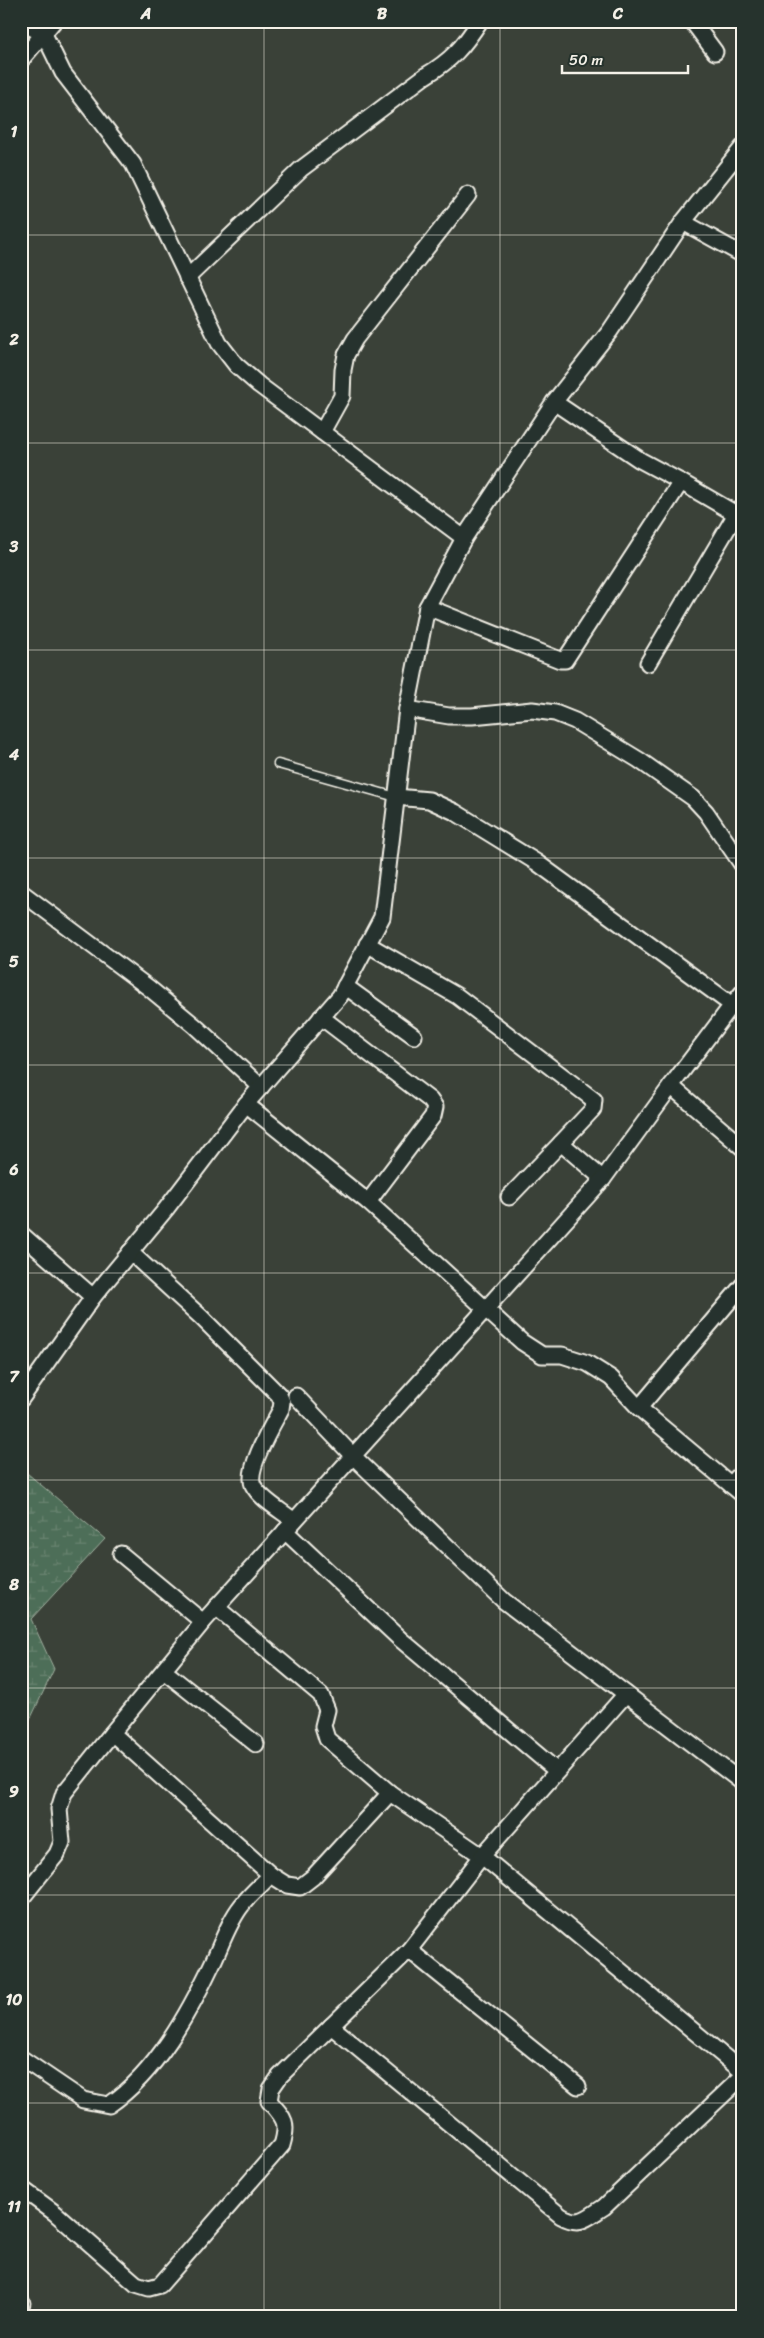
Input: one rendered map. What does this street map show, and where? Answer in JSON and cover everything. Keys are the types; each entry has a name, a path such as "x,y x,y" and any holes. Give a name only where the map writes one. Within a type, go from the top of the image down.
{"street":[{"path":"21,60 54,21"},
{"path":"188,278 301,169 425,76 447,63 462,47 480,21"},
{"path":"692,21 715,52"},
{"path":"21,22 44,34 63,73 133,164 219,343 236,365 258,385 464,538"},
{"path":"21,1399 93,1297 166,1209 246,1104 340,996 382,917 407,709 427,607 464,538 554,402 610,331 683,222 743,146"},
{"path":"322,432 342,396 342,370 346,355 354,339 468,195"},
{"path":"683,222 743,255"},
{"path":"554,402 640,460 739,517 648,663"},
{"path":"427,607 560,660 565,660 681,482"},
{"path":"407,709 449,716 472,716 532,710 555,712 575,721 639,760 693,798 706,812 743,866"},
{"path":"396,798 429,800 455,812 536,862 732,1005"},
{"path":"21,892 149,988 195,1026 261,1087"},
{"path":"368,944 457,996 594,1100 593,1109 509,1197"},
{"path":"345,986 414,1036"},
{"path":"21,1899 57,1854 62,1842 59,1809 64,1793 216,1607 603,1178 743,992"},
{"path":"321,1017 430,1100 435,1107 433,1116 368,1202"},
{"path":"671,1086 743,1148"},
{"path":"246,1104 368,1202 522,1342 542,1355 562,1355 587,1363 611,1378 639,1408 743,1495"},
{"path":"561,1143 603,1178"},
{"path":"21,1234 93,1297"},
{"path":"130,1252 201,1317 279,1396 282,1402 281,1409 253,1469 252,1484 259,1493 400,1639 557,1772"},
{"path":"639,1408 743,1285"},
{"path":"296,1396 352,1456 504,1601 743,1784"},
{"path":"731,1485 743,1471"},
{"path":"121,1554 203,1622"},
{"path":"216,1607 321,1696 327,1710 324,1726 327,1739 390,1793 482,1856 743,2074 604,2207 581,2222 572,2222 561,2216 331,2026"},
{"path":"164,1671 256,1744"},
{"path":"21,2188 55,2213 136,2284 149,2288 160,2285 282,2145 286,2130 284,2117 269,2102 271,2089 280,2076 408,1950 482,1856 626,1694"},
{"path":"112,1733 271,1875 287,1885 300,1887 313,1877 390,1793"},
{"path":"21,2058 83,2100 109,2105 153,2065 202,1986 232,1920 242,1904 271,1875"},
{"path":"408,1950 578,2086"}],"lane":[{"path":"278,764 396,798"}],"green space":[{"path":"21,1468 105,1539 31,1619 54,1669 21,1739"}]}
